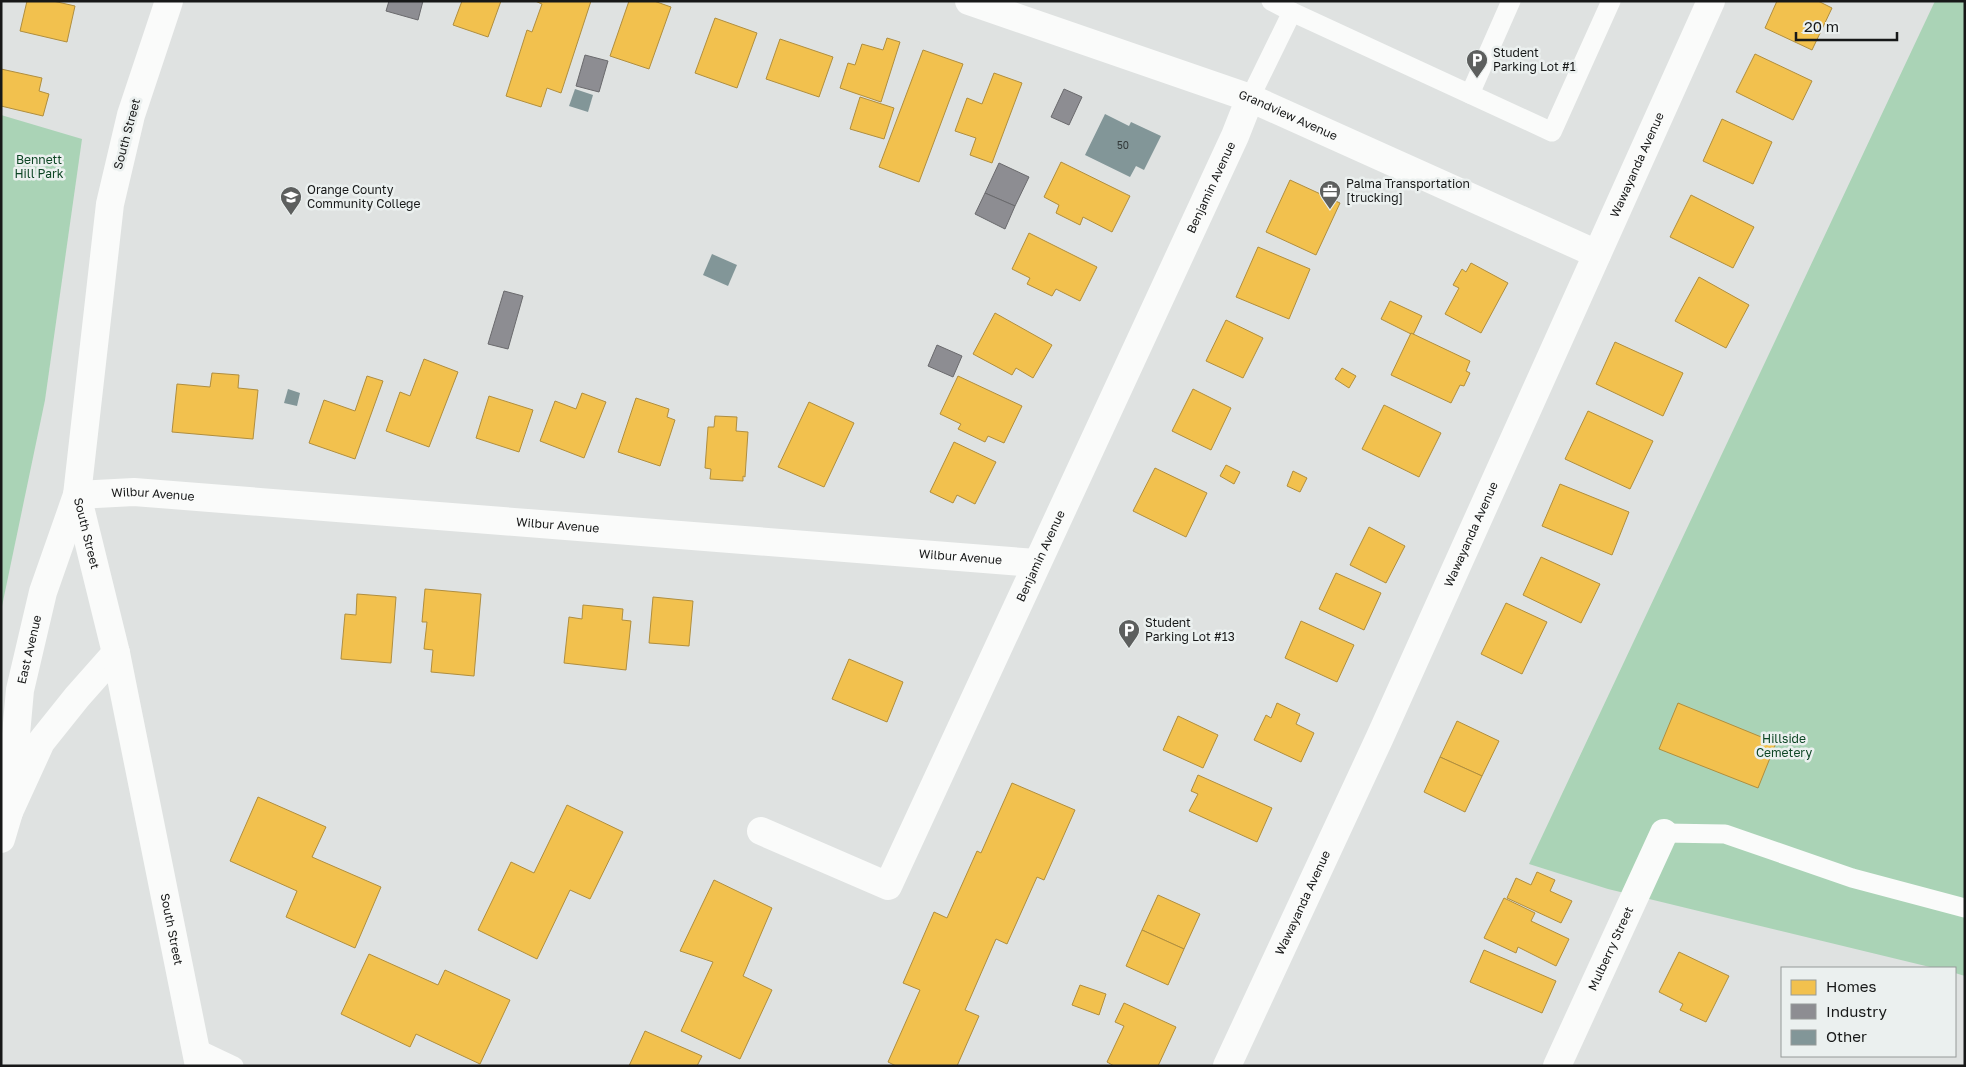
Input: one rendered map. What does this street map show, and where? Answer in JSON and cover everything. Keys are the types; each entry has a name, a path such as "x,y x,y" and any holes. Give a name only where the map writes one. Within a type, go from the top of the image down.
{"street":[{"name":"South Street","path":"169,1 131,115 110,204 78,495 116,653 197,1057"},
{"name":"Grandview Avenue","path":"969,1 1250,98 1597,254"},
{"name":"Wawayanda Avenue","path":"1227,1066 1384,728 1711,1"},
{"name":"Benjamin Avenue","path":"761,831 888,886 1036,563 1236,136 1250,98"},
{"name":"Wilbur Avenue","path":"78,495 134,492 1036,563"},
{"name":"East Avenue","path":"9,812 10,688 78,495"},
{"name":"East Avenue","path":"1,839 9,812 41,742 116,653"},
{"name":"Mulberry Street","path":"1557,1066 1664,833"}],"lane":[{"path":"1270,1 1552,132 1611,1"},
{"path":"1470,94 1511,1"},
{"path":"1250,98 1292,12"},
{"path":"1664,833 1725,834 1852,878 1965,908"},
{"path":"197,1057 234,1066"}],"green space":[{"name":"Hillside Cemetery","path":"1935,1 1965,1 1965,976 1956,973 1956,967 1930,967 1608,889 1529,864"},
{"name":"Bennett Hill Park","path":"1,115 82,139 45,400 1,611"}],"building: Homes":[{"path":"27,1 53,1 75,6 67,42 20,31"},
{"path":"462,1 501,1 488,37 453,25"},
{"path":"535,1 591,1 561,93 547,88 541,107 506,96 527,30 532,32 542,4"},
{"path":"629,1 654,1 671,7 649,69 610,56"},
{"path":"1777,1 1818,1 1832,8 1812,50 1765,28"},
{"path":"715,18 757,33 737,88 695,73"},
{"path":"887,38 900,42 881,102 840,88 848,63 855,65 862,44 883,50"},
{"path":"780,39 833,57 819,97 766,79"},
{"path":"923,50 963,64 919,182 879,167"},
{"path":"1755,54 1812,81 1793,120 1736,92"},
{"path":"1,69 42,78 39,91 49,94 43,116 1,106"},
{"path":"994,73 1022,83 992,163 970,155 976,138 955,131 967,98 982,104"},
{"path":"860,97 894,108 884,139 850,129"},
{"path":"1722,119 1772,142 1753,184 1703,161"},
{"path":"1061,162 1130,196 1112,232 1083,217 1080,225 1056,213 1059,205 1044,197"},
{"path":"1290,180 1340,203 1316,255 1266,232"},
{"path":"1691,195 1754,227 1733,268 1670,237"},
{"path":"1029,233 1097,267 1080,301 1056,289 1052,296 1027,284 1030,278 1012,269"},
{"path":"1258,247 1310,269 1289,319 1236,297"},
{"path":"1471,263 1508,283 1481,333 1445,314 1459,288 1453,285 1462,269 1466,272"},
{"path":"1699,277 1749,305 1726,348 1675,321"},
{"path":"1390,301 1422,316 1413,335 1381,319"},
{"path":"995,313 1052,345 1033,378 1016,368 1012,375 973,354"},
{"path":"1226,320 1263,338 1243,378 1206,361"},
{"path":"1411,333 1470,361 1466,371 1470,373 1464,386 1460,385 1451,403 1391,375"},
{"path":"1615,342 1683,373 1663,416 1596,384"},
{"path":"424,359 458,372 429,447 386,431 400,392 410,396"},
{"path":"1342,368 1356,376 1349,388 1335,379"},
{"path":"212,373 239,375 238,388 258,390 253,439 172,432 177,384 210,387"},
{"path":"367,376 383,381 355,459 309,443 324,400 355,411"},
{"path":"958,376 1022,406 1004,443 988,436 985,442 958,429 961,424 940,414"},
{"path":"1193,389 1231,408 1211,450 1172,431"},
{"path":"582,393 606,402 584,458 540,441 555,401 576,409"},
{"path":"489,396 533,410 519,452 476,438"},
{"path":"636,398 669,409 667,417 675,420 660,466 618,452"},
{"path":"809,402 854,423 824,487 778,467"},
{"path":"1384,405 1441,433 1419,477 1362,449"},
{"path":"1588,411 1653,441 1630,489 1565,459"},
{"path":"715,416 737,417 736,431 748,432 745,477 743,476 743,481 710,479 711,469 705,468 708,427 714,427"},
{"path":"954,442 996,462 975,504 957,495 953,503 930,492"},
{"path":"1226,465 1240,472 1234,484 1220,476"},
{"path":"1155,468 1207,493 1186,537 1133,511"},
{"path":"1293,471 1307,478 1300,492 1287,486"},
{"path":"1560,484 1629,512 1612,555 1542,526"},
{"path":"1369,527 1405,546 1386,583 1350,565"},
{"path":"1541,557 1600,584 1581,623 1523,595"},
{"path":"1336,573 1381,593 1364,630 1319,609"},
{"path":"425,589 481,594 474,676 431,672 433,650 424,649 427,622 422,622"},
{"path":"357,594 396,597 391,663 341,659 345,614 356,615"},
{"path":"653,597 693,601 689,646 649,643"},
{"path":"1506,603 1547,622 1522,674 1481,654"},
{"path":"583,605 623,609 622,620 631,621 626,670 564,663 569,617 582,619"},
{"path":"1301,621 1354,645 1337,682 1285,658"},
{"path":"849,659 903,682 887,722 832,699"},
{"path":"1277,703 1300,714 1296,724 1314,733 1301,762 1254,740 1266,715 1271,718"},
{"path":"1678,703 1776,743 1758,788 1659,749"},
{"path":"1178,716 1218,735 1203,768 1163,750"},
{"path":"1457,721 1499,741 1482,776 1440,757"},
{"path":"1440,757 1482,776 1465,812 1424,792"},
{"path":"1198,775 1272,808 1257,842 1189,811 1198,794 1191,791"},
{"path":"1012,783 1075,810 1044,880 1037,877 1007,944 996,939 965,1010 979,1016 957,1066 896,1066 888,1062 920,990 903,983 934,912 947,918 977,851 981,853"},
{"path":"258,797 326,827 312,857 381,887 355,948 286,917 297,891 230,861"},
{"path":"567,805 623,832 590,899 570,890 537,959 478,930 511,862 534,873"},
{"path":"1537,872 1555,880 1550,891 1572,901 1561,923 1507,898 1516,878 1531,885"},
{"path":"714,880 772,908 743,976 772,990 740,1059 681,1031 713,962 680,951"},
{"path":"1158,895 1200,914 1184,949 1142,930"},
{"path":"1504,898 1535,913 1531,921 1569,939 1556,966 1518,947 1516,953 1484,938"},
{"path":"1142,930 1184,949 1168,985 1126,966"},
{"path":"1484,950 1556,981 1542,1013 1470,982"},
{"path":"1679,952 1729,976 1706,1022 1680,1010 1683,1004 1659,992"},
{"path":"369,954 438,985 445,970 510,1000 480,1064 416,1034 410,1047 341,1014"},
{"path":"1080,985 1106,994 1099,1015 1072,1005"},
{"path":"1124,1003 1176,1027 1158,1066 1114,1066 1107,1062 1124,1026 1115,1022"},
{"path":"645,1031 702,1056 697,1066 629,1066"}],"building: Industry":[{"path":"389,1 423,1 418,20 386,11"},
{"path":"585,55 608,61 599,92 576,86"},
{"path":"1064,89 1082,97 1069,125 1051,117"},
{"path":"999,163 1029,177 1015,206 985,193"},
{"path":"985,193 1015,206 1005,229 975,214"},
{"path":"504,291 523,296 508,349 488,344"},
{"path":"937,345 962,356 953,377 928,366"}],"building: Other":[{"path":"575,89 593,95 588,112 569,106"},
{"path":"1105,114 1129,126 1131,122 1161,136 1144,170 1136,166 1130,177 1085,155"},
{"path":"712,254 737,265 728,286 703,275"},
{"path":"288,389 300,393 297,406 284,403"}],"place":[{"name":"Student Parking Lot #1","path":"1477,79"},
{"name":"Palma Transportation [trucking]","path":"1330,210"},
{"name":"Orange County Community College","path":"291,216"},
{"name":"Student Parking Lot #13","path":"1129,649"}]}
